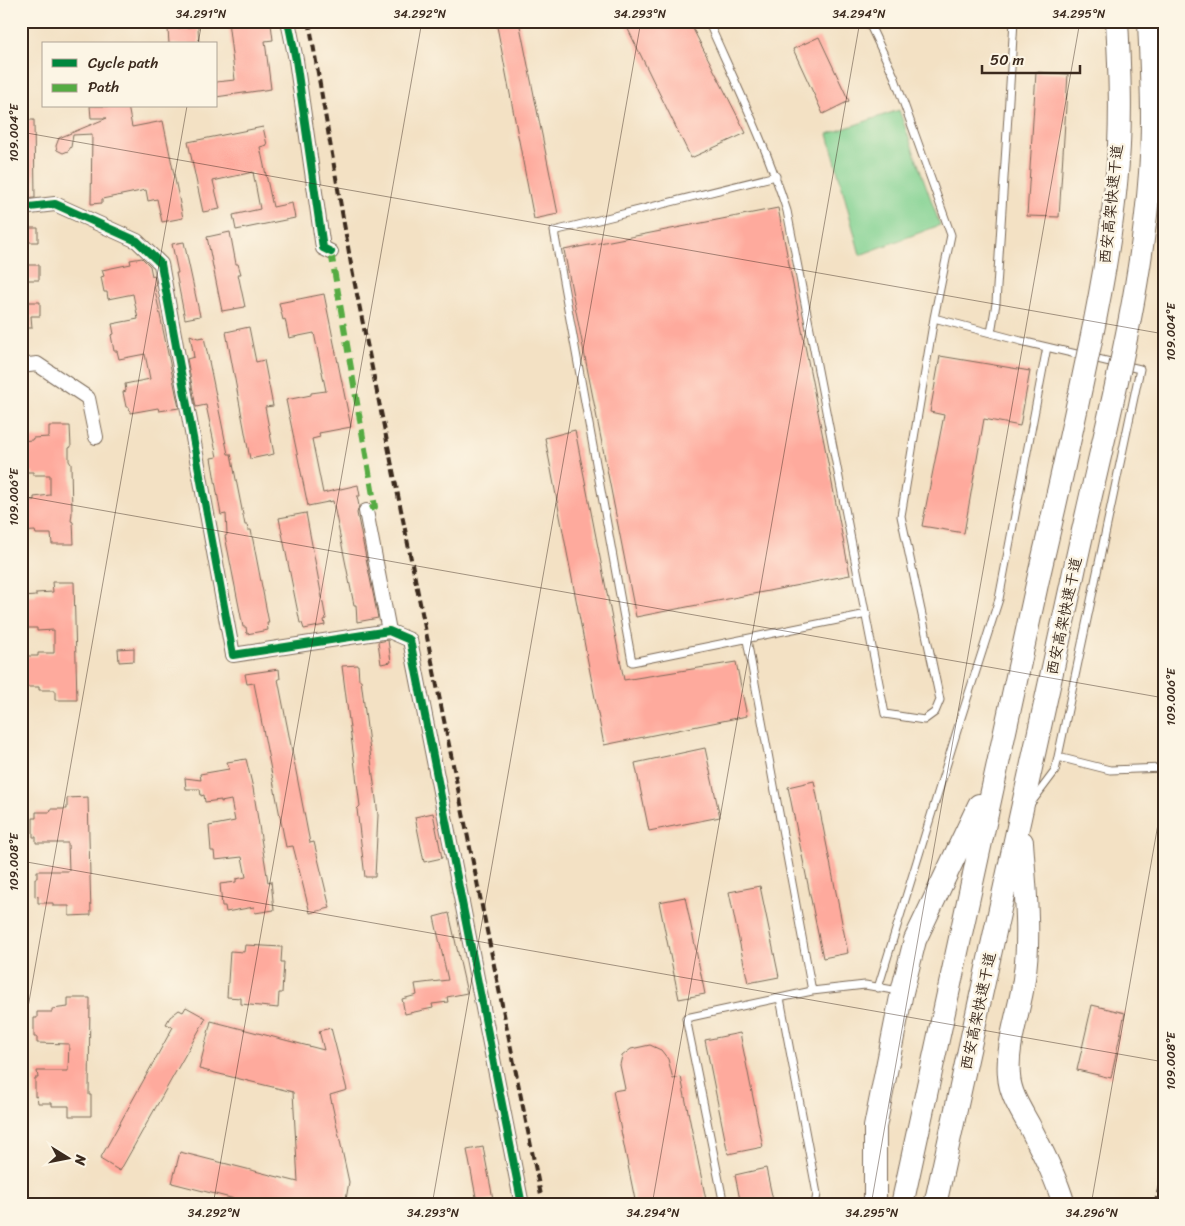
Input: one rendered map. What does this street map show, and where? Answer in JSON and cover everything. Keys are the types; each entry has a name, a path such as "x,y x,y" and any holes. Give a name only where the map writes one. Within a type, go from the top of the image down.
{"highway":[{"name":"西安高架快速干道","path":"902,1205 1082,381 1110,233 1117,183 1120,125 1120,71 1117,21"},
{"name":"西安高架快速干道","path":"935,1205 1128,326 1146,220 1150,171 1152,116 1149,21"},
{"path":"875,1205 874,1127 902,992 915,940 969,828 1000,753"},
{"path":"1020,816 1027,919 1026,958 1020,1007 1010,1046 1009,1077 1017,1103 1058,1185 1064,1205"}],"street":[{"path":"288,21 296,60 324,248 331,252"},
{"path":"21,208 55,204 137,241 161,264 232,655 389,631 410,640 522,1205"},
{"path":"21,366 36,364 88,398 96,437"},
{"path":"366,511 389,631"}],"lane":[{"path":"708,21 758,132 776,176 787,211 885,714 924,720 935,712 940,700 901,516 934,318 951,235 894,76 868,21"},
{"path":"990,333 996,303 1014,21"},
{"path":"776,176 554,231 632,662 867,614"},
{"path":"934,318 1140,369 1056,771 1020,816"},
{"path":"878,988 999,599 1047,347"},
{"path":"747,640 812,991"},
{"path":"1058,758 1110,770 1164,768"},
{"path":"724,1205 686,1018 812,991 865,985 902,992"},
{"path":"780,998 816,1194 815,1205"}],"green space":[{"path":"899,110 940,225 860,255 828,134"}],"building":[{"path":"228,21 263,21 263,25 271,24 273,40 265,41 271,89 218,97 218,82 235,80"},
{"path":"496,21 519,21 558,214 534,219"},
{"path":"624,21 689,21 746,133 691,158"},
{"path":"198,26 199,42 169,42 168,29"},
{"path":"819,37 849,101 823,114 793,49"},
{"path":"1036,72 1068,74 1059,217 1027,216"},
{"path":"90,108 128,108 132,127 163,121 183,218 162,222 157,199 148,201 146,190 102,199 102,203 91,204 92,134 73,135 71,147 63,153 57,150 56,146 59,138 107,118 91,118"},
{"path":"23,120 34,120 35,198 21,199 21,123 23,123"},
{"path":"263,127 267,145 260,147 273,207 292,203 295,218 236,230 233,215 260,209 253,172 213,181 220,209 203,212 188,142"},
{"path":"778,208 850,575 636,617 564,250"},
{"path":"21,228 38,228 38,242 21,242"},
{"path":"230,232 236,264 238,264 241,274 238,274 245,307 222,311 207,237"},
{"path":"184,242 200,316 185,319 172,244"},
{"path":"142,258 150,266 152,276 154,275 156,285 154,285 179,408 159,411 158,408 130,413 129,407 126,407 123,392 126,391 125,384 150,379 145,354 119,359 117,351 114,351 111,335 114,334 112,324 138,319 133,294 108,299 107,292 104,292 101,277 104,276 102,270 131,264 130,260"},
{"path":"21,265 39,265 39,280 21,280"},
{"path":"324,294 351,427 319,433 320,437 312,439 323,493 358,485 360,496 357,496 359,506 357,513 378,618 357,622 356,605 354,605 333,501 308,506 286,400 326,391 314,333 289,338 279,303"},
{"path":"21,302 40,302 40,316 31,316 32,328 21,328"},
{"path":"249,327 256,362 264,360 273,406 265,407 274,454 250,459 226,332"},
{"path":"190,335 198,338 204,337 245,525 247,525 248,530 251,530 269,623 267,623 268,630 247,634 246,627 243,627 225,536 227,535 226,514 221,515 211,458 217,457 206,405 196,407 187,359 194,357"},
{"path":"940,356 1030,371 1020,426 984,419 964,533 922,526 944,415 930,412"},
{"path":"49,426 70,426 71,521 73,522 74,544 52,544 51,534 36,534 35,531 21,532 21,500 34,500 34,497 50,495 50,475 33,475 33,472 21,472 21,441 49,437"},
{"path":"575,430 624,680 736,662 747,716 604,745 545,438"},
{"path":"306,513 326,619 324,620 325,625 304,629 302,623 300,623 279,518"},
{"path":"52,582 74,582 77,700 55,700 55,690 39,690 39,687 24,687 24,681 21,681 21,662 23,662 23,656 38,656 38,653 54,653 54,630 37,631 37,628 22,628 22,597 36,596 36,593 53,592"},
{"path":"388,640 391,662 381,664 378,642"},
{"path":"134,648 134,661 119,662 118,649"},
{"path":"358,665 378,815 375,877 365,877 357,809 360,806 342,666"},
{"path":"279,669 280,679 278,679 310,843 314,842 330,908 310,913 293,846 286,847 254,683 247,684 245,674"},
{"path":"705,748 720,817 649,831 635,763"},
{"path":"246,759 253,788 268,882 271,881 274,910 255,913 254,907 226,912 225,906 222,906 220,884 236,882 236,879 246,877 242,857 215,860 214,851 211,851 209,826 235,821 231,800 205,802 204,795 201,796 200,789 186,789 185,778 201,780 200,774 229,769 227,762"},
{"path":"814,781 848,953 823,958 788,787"},
{"path":"88,797 91,915 69,916 69,906 53,906 53,903 38,903 38,896 35,897 37,871 69,871 68,843 36,843 36,837 33,837 33,818 36,818 36,812 50,812 51,809 67,809 67,798"},
{"path":"433,813 442,858 424,862 415,817"},
{"path":"760,886 779,977 748,983 729,892"},
{"path":"685,897 705,994 679,999 659,902"},
{"path":"449,913 467,993 447,997 448,1002 432,1004 433,1008 405,1014 402,999 417,995 415,984 448,980 434,917"},
{"path":"245,945 282,947 281,962 284,962 282,993 279,993 278,1008 241,1004 241,998 227,997 230,951 244,952"},
{"path":"68,998 90,998 89,1095 91,1095 91,1116 69,1116 69,1106 52,1106 52,1103 38,1103 37,1096 35,1097 35,1078 38,1078 37,1071 68,1071 69,1044 37,1043 37,1037 34,1037 34,1018 37,1018 37,1012 52,1012 52,1009 68,1007"},
{"path":"1092,1005 1125,1013 1111,1078 1077,1070"},
{"path":"186,1007 206,1018 120,1171 100,1159 173,1027 166,1024 170,1017 179,1010 183,1012"},
{"path":"211,1021 324,1050 319,1031 331,1028 347,1090 330,1095 349,1182 345,1205 258,1205 172,1183 180,1152 298,1182 293,1092 199,1069"},
{"path":"740,1033 763,1147 728,1154 705,1040"},
{"path":"650,1045 661,1050 668,1059 673,1079 681,1077 707,1205 636,1205 613,1091 625,1089 620,1065 622,1056 631,1049"},
{"path":"483,1147 493,1199 477,1202 467,1150"},
{"path":"766,1168 774,1205 741,1205 735,1175"}],"railway":[{"path":"309,21 352,270 543,1205"},
{"path":"1155,1205 1164,1171"}],"marked path":[{"path":"331,252 375,507 366,511"}],"cycle path":[{"path":"288,21 296,60 323,248 331,252"},
{"path":"21,208 55,204 137,241 161,264 233,655 389,631 410,640 522,1205"}]}
